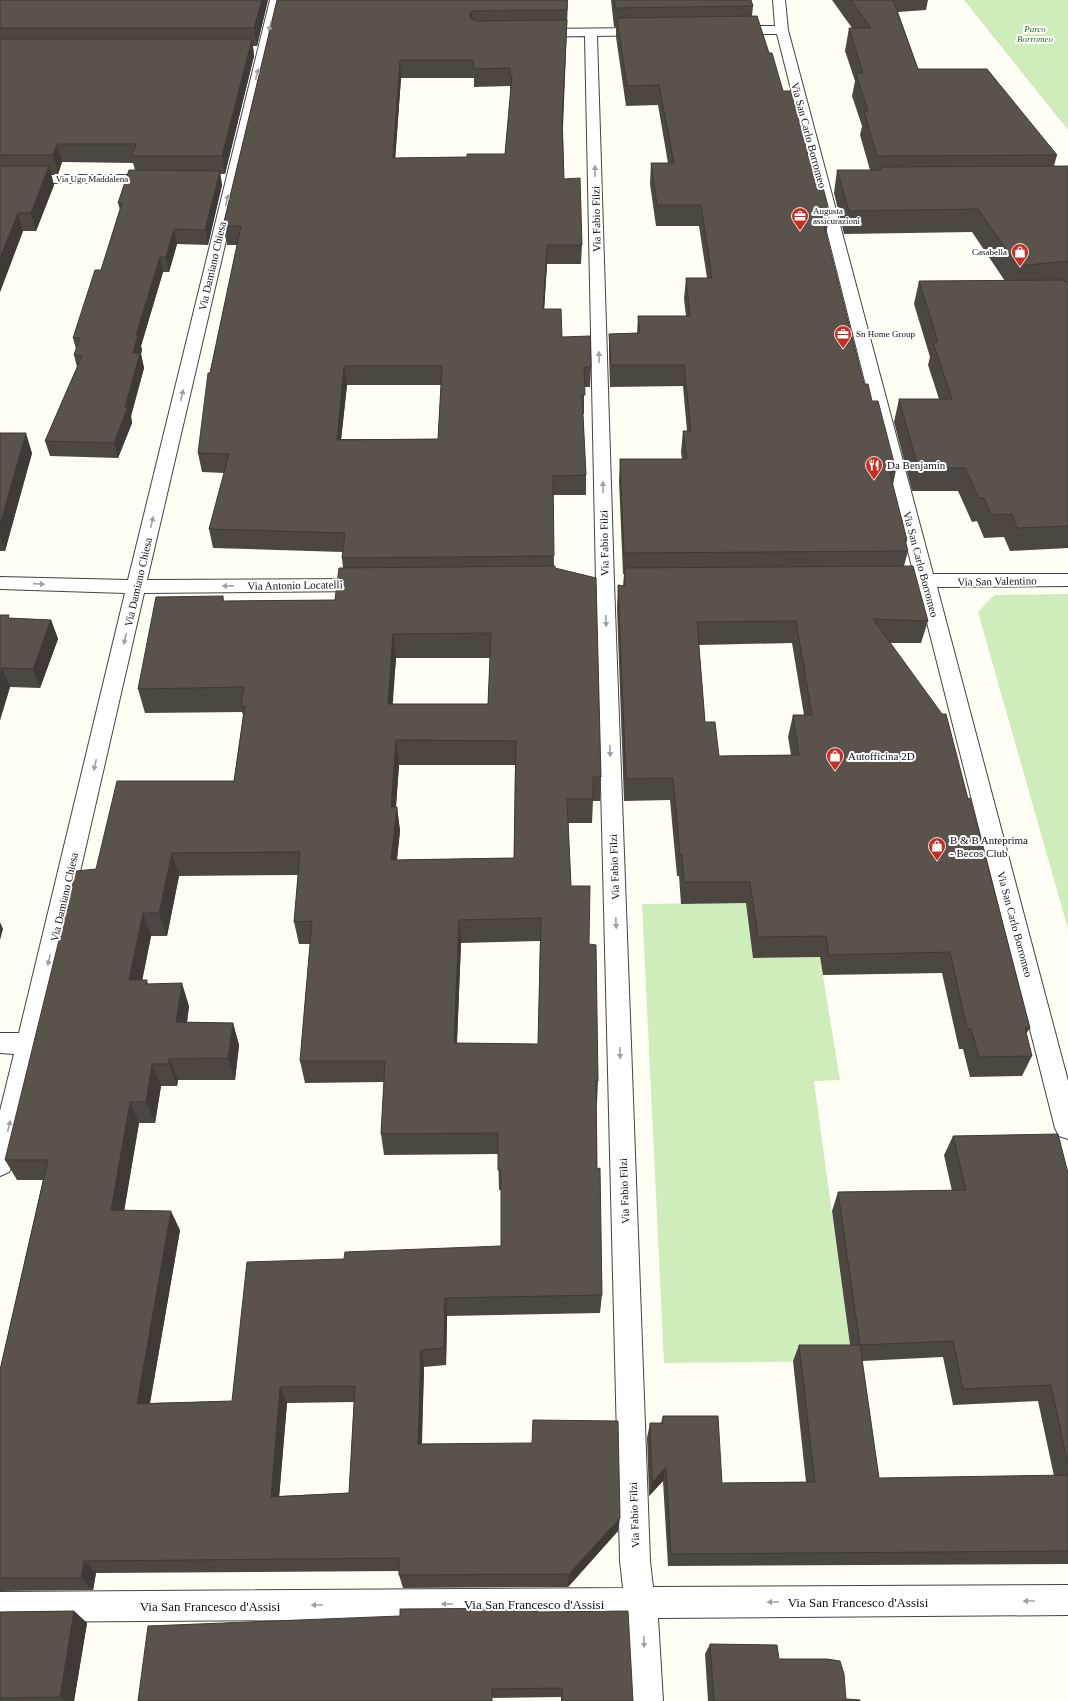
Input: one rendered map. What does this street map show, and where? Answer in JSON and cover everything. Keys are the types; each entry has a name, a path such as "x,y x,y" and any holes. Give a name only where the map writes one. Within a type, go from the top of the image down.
{"street":[{"name":"Via Damiano Chiesa","path":"0,1164 232,180 259,51 276,0"},
{"name":"Via San Carlo Borromeo","path":"779,0 782,30 830,185 925,581 1068,1128"},
{"path":"718,31 782,30"},
{"path":"523,33 655,31"},
{"name":"Via Fabio Filzi","path":"591,32 605,582 635,1561 637,1583 642,1603 647,1701"},
{"name":"Via Ugo Maddalena","path":"0,179 168,179"},
{"path":"216,180 232,180"},
{"path":"890,580 925,581"},
{"name":"Via San Valentino","path":"925,581 1068,580"},
{"name":"Via Antonio Locatelli","path":"0,582 137,587 383,585"},
{"path":"0,1043 29,1044"},
{"name":"Via San Francesco d'Assisi","path":"0,1607 1068,1600"}],"green space":[{"name":"Parco Borromeo","path":"964,0 1068,0 1068,130"},
{"path":"1068,594 1068,929 978,612 994,595"},
{"path":"811,902 840,1080 814,1081 852,1361 664,1363 642,904"}],"building":[{"path":"0,0 262,0 254,28 0,28"},
{"path":"277,0 567,0 567,10 472,11 469,15 471,19 476,21 567,20 562,122 564,179 580,178 582,245 547,245 543,309 561,309 562,337 590,336 591,367 584,367 585,395 582,395 586,475 553,476 554,556 342,558 345,533 209,529 229,454 198,453 208,373 210,373 241,226 223,226","holes":["400,60 473,60 474,69 510,68 510,75 512,75 505,154 467,154 467,157 393,158","344,366 442,366 438,439 337,440"]},
{"path":"614,0 751,0 753,6 615,8"},
{"path":"851,0 893,0 918,69 987,69 1057,155 877,156 864,111 868,111 856,73 863,73 849,28 871,28"},
{"path":"757,16 769,53 772,53 783,91 791,91 813,173 819,172 830,214 821,214 864,384 868,384 872,401 878,401 896,470 889,470 907,540 905,540 908,551 624,553 620,459 687,459 683,431 691,431 684,365 611,365 609,334 640,333 638,316 690,316 686,278 712,278 701,205 657,205 651,163 674,163 659,85 627,86 617,18"},
{"path":"0,39 252,39 222,156 132,156 136,144 57,144 53,155 0,155"},
{"path":"0,166 49,166 31,213 18,213 0,258"},
{"path":"1068,166 1068,261 1018,266 978,209 849,211 837,170 881,170 881,167"},
{"path":"129,170 220,171 205,230 174,229 166,257 160,257 136,335 138,335 133,353 140,353 125,407 128,407 114,443 45,441 82,356 74,355 80,338 73,338 95,270 101,270 122,203 118,203"},
{"path":"1064,280 1068,286 1068,526 1017,528 1012,514 991,515 984,498 979,498 965,468 918,468 899,399 952,399 933,342 938,342 919,281"},
{"path":"0,433 26,433 0,525"},
{"path":"555,566 555,568 596,578 601,777 593,777 593,799 567,799 571,886 590,886 589,944 596,945 598,1081 596,1081 597,1169 600,1168 602,1295 445,1298 444,1348 421,1350 418,1444 532,1443 533,1420 618,1421 620,1518 569,1574 399,1575 399,1558 84,1561 81,1578 0,1578 0,1370 48,1160 5,1160 76,871 96,869 117,781 234,781 245,706 241,706 244,687 138,689 156,597 223,596 223,601 335,600 339,568","holes":["491,633 488,704 388,704 393,634","396,740 516,741 514,858 391,860 397,807 391,807","300,852 294,922 312,921 300,1061 385,1061 381,1134 498,1133 498,1170 501,1170 501,1246 345,1252 344,1259 247,1262 232,1401 137,1404 171,1211 111,1210 130,1102 146,1102 152,1064 169,1064 169,1059 228,1058 233,1023 176,1022 182,983 146,984 147,980 129,980 143,913 159,913 172,853","541,918 538,1044 454,1043 459,920","355,1386 349,1493 271,1497 280,1387"]},
{"path":"913,566 928,621 873,619 942,714 946,714 968,799 970,798 1030,1028 1025,1028 1032,1056 979,1057 971,1029 967,1029 950,952 829,955 826,936 758,937 750,882 684,882 673,778 626,779 618,585 625,586 625,568","holes":["796,621 812,715 793,715 799,755 719,756 715,722 705,722 697,622"]},
{"path":"0,615 9,615 8,618 51,620 33,669 2,668 0,676"},
{"path":"1058,1134 1068,1173 1068,1466 1051,1385 963,1389 953,1341 860,1345 838,1192 966,1190 953,1136"},
{"path":"799,1345 860,1345 879,1478 1068,1475 1068,1551 671,1554 666,1467 652,1483 650,1423 663,1423 663,1416 718,1416 722,1483 815,1482"},
{"path":"538,1608 535,1612 628,1611 633,1701 563,1701 562,1688 492,1689 492,1701 138,1701 148,1626 400,1616 400,1609"},
{"path":"74,1611 60,1697 0,1698 0,1612"},
{"path":"710,1644 777,1645 779,1659 827,1659 840,1661 844,1674 846,1699 860,1701 714,1701"}],"place":[{"name":"Augusta assicurazioni","path":"800,231"},
{"name":"Casabella","path":"1020,267"},
{"name":"Sn Home Group","path":"843,349"},
{"name":"Da Benjamin","path":"874,480"},
{"name":"Autofficina 2D","path":"835,771"},
{"name":"B & B Anteprima - Becos Club","path":"937,861"}]}
